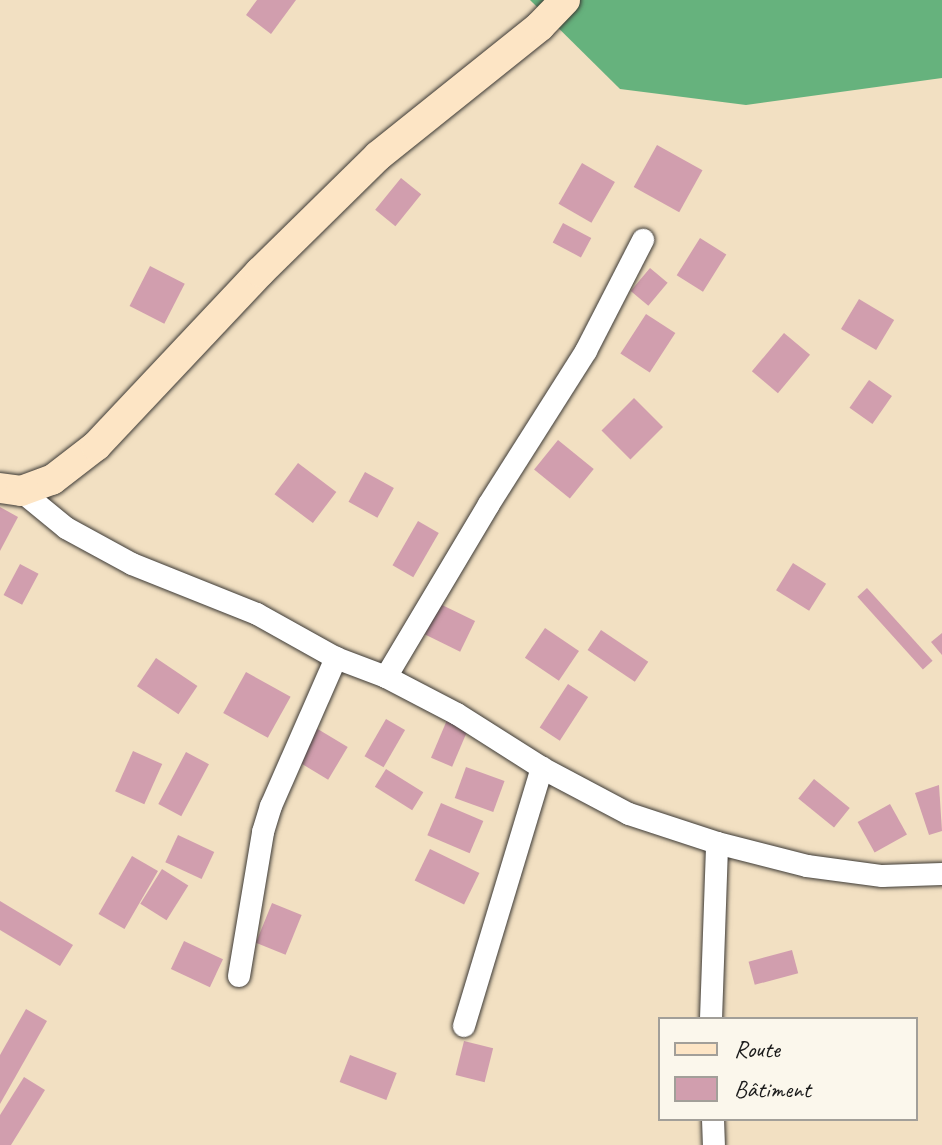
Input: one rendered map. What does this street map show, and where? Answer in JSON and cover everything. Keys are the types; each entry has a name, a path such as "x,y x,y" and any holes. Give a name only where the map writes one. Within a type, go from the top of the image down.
{"street":[{"path":"11,490 52,480 96,446 260,272 378,156 540,26 565,0"},
{"path":"386,677 489,504 586,351 643,240"},
{"path":"11,490 66,528 119,557 257,614 336,658 386,677 457,714 542,768 629,814 717,843 807,866 867,874 942,874"},
{"path":"239,976 263,832 271,806 336,658"},
{"path":"464,1026 542,768"},
{"path":"711,1017 717,843"},
{"path":"713,1121 714,1145"}],"green space":[{"path":"530,0 942,0 942,78 746,105 620,89"}],"building":[{"path":"257,0 296,0 271,34 246,15"},
{"path":"657,145 702,170 679,212 634,187"},
{"path":"582,163 615,182 591,223 558,204"},
{"path":"401,178 421,194 395,226 375,210"},
{"path":"563,223 591,238 581,257 553,242"},
{"path":"700,238 726,254 703,292 677,275"},
{"path":"150,266 185,284 164,324 130,306"},
{"path":"650,268 668,283 648,306 631,291"},
{"path":"859,299 894,320 876,350 841,329"},
{"path":"646,314 675,333 650,372 620,353"},
{"path":"784,333 810,355 778,393 752,371"},
{"path":"869,380 892,396 872,424 849,408"},
{"path":"634,398 663,427 630,460 601,431"},
{"path":"558,440 594,469 570,498 534,470"},
{"path":"298,463 336,492 313,523 275,494"},
{"path":"365,472 394,488 377,518 349,502"},
{"path":"0,507 18,517 0,551"},
{"path":"418,521 439,533 413,577 392,565"},
{"path":"793,563 826,584 809,611 776,590"},
{"path":"20,564 39,574 22,605 4,595"},
{"path":"867,588 933,661 923,670 857,597"},
{"path":"440,604 475,621 460,652 425,635"},
{"path":"545,628 579,651 559,681 525,658"},
{"path":"601,630 648,662 635,682 588,650"},
{"path":"942,633 942,655 931,642"},
{"path":"156,658 197,686 178,714 137,686"},
{"path":"246,672 291,697 268,738 223,713"},
{"path":"568,684 588,697 560,741 540,728"},
{"path":"386,719 405,730 384,767 364,756"},
{"path":"447,720 468,729 452,767 431,758"},
{"path":"316,728 348,747 328,780 296,761"},
{"path":"133,751 162,764 144,804 115,791"},
{"path":"186,752 209,764 181,816 158,804"},
{"path":"466,767 505,781 493,812 455,798"},
{"path":"386,769 423,792 412,810 375,787"},
{"path":"814,779 850,808 834,827 798,798"},
{"path":"939,785 942,831 929,835 915,793"},
{"path":"441,803 483,821 470,853 427,835"},
{"path":"890,804 907,835 875,853 858,822"},
{"path":"178,835 214,852 202,879 165,862"},
{"path":"430,849 479,873 464,905 415,880"},
{"path":"132,856 158,871 124,929 98,914"},
{"path":"162,869 188,885 167,920 140,904"},
{"path":"0,901 73,945 60,966 0,930"},
{"path":"272,903 302,915 286,955 256,943"},
{"path":"184,941 223,959 210,987 171,969"},
{"path":"792,950 798,973 755,985 749,962"},
{"path":"26,1009 47,1021 0,1104 0,1055"},
{"path":"464,1041 493,1048 485,1082 456,1075"},
{"path":"350,1055 397,1073 386,1100 340,1082"},
{"path":"24,1077 45,1090 11,1145 0,1145 0,1115"}]}
